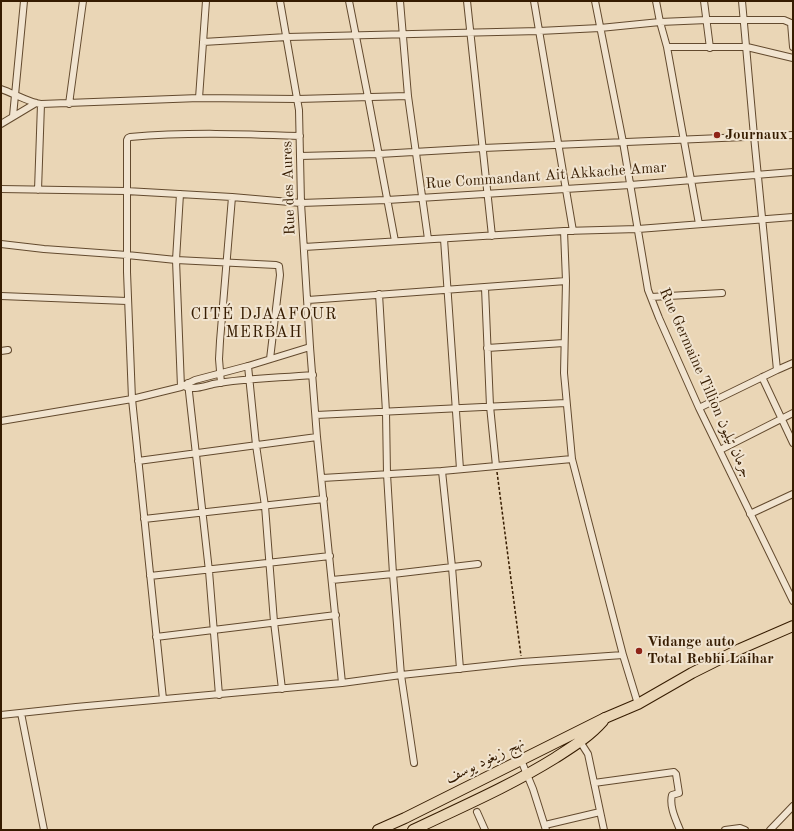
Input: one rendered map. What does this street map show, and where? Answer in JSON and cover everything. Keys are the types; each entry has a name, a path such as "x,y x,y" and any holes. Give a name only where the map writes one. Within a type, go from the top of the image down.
{"main road":[{"name":"نهج زيغود يوسف","path":"378,830 521,760 592,733 605,718 638,704 692,673 740,649 793,626"},
{"name":"نهج زيغود يوسف","path":"413,830 527,776 577,738"}],"street":[{"path":"13,116 24,1"},
{"path":"69,104 83,1"},
{"path":"199,98 206,1"},
{"name":"Rue des Aures","path":"280,1 299,110 301,203 310,347 317,437 342,683"},
{"path":"349,1 395,241"},
{"path":"400,1 408,96 428,239"},
{"path":"467,1 492,236"},
{"path":"534,1 560,146 573,231"},
{"name":"Rue Germaine Tillion جرمان تيليون","path":"595,1 623,142 646,279 651,297 699,408 793,601"},
{"path":"656,1 667,47 699,224"},
{"path":"704,1 710,48"},
{"path":"742,1 777,370"},
{"path":"203,42 287,37 471,34 600,28 660,22 707,20 788,20 792,27 793,47"},
{"path":"667,47 746,47 793,58"},
{"path":"1,90 15,94 38,104 199,98 297,100 408,96"},
{"path":"1,124 13,116 38,104"},
{"path":"38,104 38,190"},
{"path":"163,699 132,398 127,301 126,144 128,138 190,135 257,134 300,136"},
{"path":"300,156 379,154 483,148 560,146 793,135"},
{"name":"Rue Commandant Ait Akkache Amar","path":"1,188 126,191 232,197 301,203 387,200 630,185 793,172"},
{"path":"180,194 176,260 185,386 204,513 215,629 219,695"},
{"path":"221,383 220,341 232,197"},
{"path":"304,247 564,231 638,230 793,217"},
{"path":"564,231 566,281 564,373 572,459 623,655 638,704"},
{"path":"444,239 460,469"},
{"path":"1,244 176,260 272,264 279,266 280,275 270,359"},
{"path":"308,300 566,281"},
{"path":"485,288 490,406 496,466"},
{"path":"651,297 722,293"},
{"path":"380,294 386,412 387,474 393,574 401,675 414,763"},
{"path":"1,296 127,301"},
{"path":"487,348 564,343"},
{"path":"1,421 132,398 185,386 220,373 310,347"},
{"path":"1,351 8,350"},
{"path":"699,408 793,363"},
{"path":"248,366 256,445 265,506 274,622 282,689"},
{"path":"185,386 313,375"},
{"path":"762,377 793,443"},
{"path":"316,415 566,403"},
{"path":"720,450 793,413"},
{"path":"138,462 317,437"},
{"path":"322,478 460,469 572,459"},
{"path":"442,470 452,567 460,669"},
{"path":"750,514 793,494"},
{"path":"144,519 324,499"},
{"path":"150,576 209,571 330,556"},
{"path":"332,580 478,564"},
{"path":"156,636 336,615"},
{"path":"1,716 163,699 342,683 522,662 623,655"},
{"path":"21,713 44,830"},
{"path":"577,738 588,754 604,830"},
{"path":"521,760 545,827 600,812"},
{"path":"594,783 674,772 676,774 679,793 671,798 674,816 680,830"},
{"path":"770,830 793,806"},
{"path":"477,812 485,830"},
{"path":"725,830 740,828 745,830"}],"path":[{"path":"496,466 522,662"}],"place":[{"name":"Journaux","path":"717,135"},
{"name":"Vidange auto Total Rebhi Laihar","path":"639,651"}],"district":[{"name":"CITÉ DJAAFOUR MERBAH","path":"264,324"}]}
